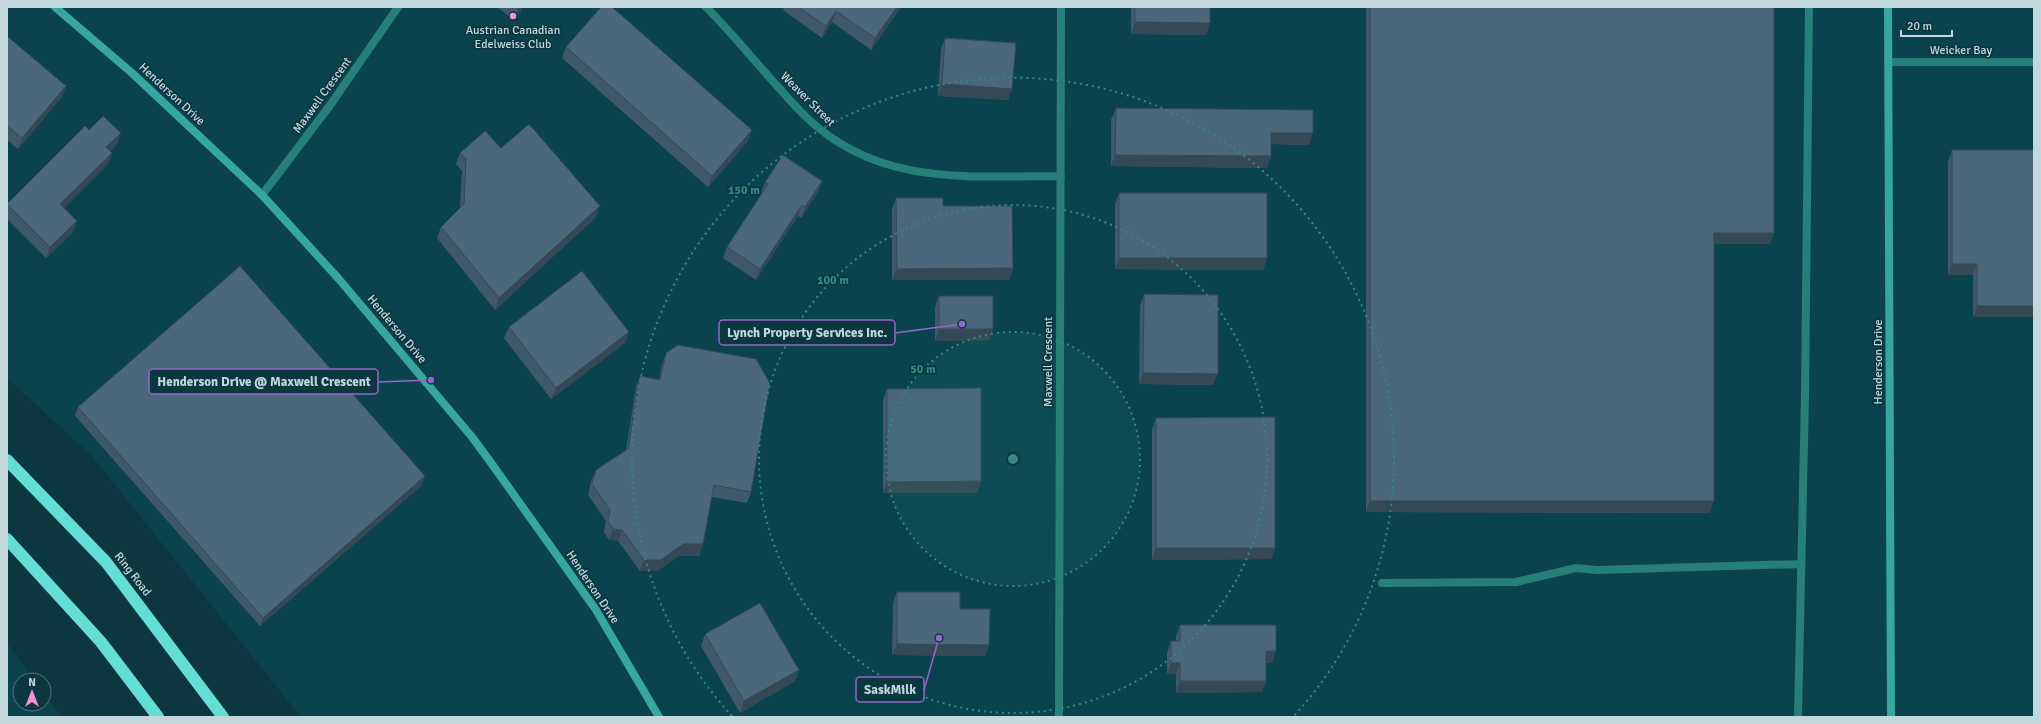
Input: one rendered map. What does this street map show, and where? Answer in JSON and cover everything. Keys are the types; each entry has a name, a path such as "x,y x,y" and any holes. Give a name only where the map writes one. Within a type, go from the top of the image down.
{"highway":[{"name":"Ring Road","path":"7,460 106,562 223,717"},
{"path":"7,539 101,642 158,717"}],"street":[{"name":"Henderson Drive","path":"55,7 138,79 262,195 338,278 472,437 596,610 659,717"},
{"name":"Maxwell Crescent","path":"262,195 331,104 398,7"},
{"name":"Weaver Street","path":"706,7 806,117 828,135 848,148 873,160 904,170 938,175 1061,176"},
{"name":"Maxwell Crescent","path":"1059,717 1061,7"},
{"path":"1798,717 1809,7"},
{"name":"Henderson Drive","path":"1888,7 1891,717"},
{"name":"Weicker Bay","path":"1889,62 2034,62"},
{"path":"1382,583 1516,582 1576,568 1597,570 1801,564"}],"shaded area":[{"path":"7,7 2034,7 2034,717 301,717 92,456 7,378"},
{"path":"7,643 28,672 12,672 12,712 52,712 52,705 61,717 7,717"}],"building":[{"path":"601,7 612,7 752,130 712,176 566,47"},
{"path":"798,7 897,7 875,38 836,11 826,26"},
{"path":"1135,7 1210,7 1210,23 1135,22"},
{"path":"1370,7 1774,7 1774,233 1714,233 1714,501 1370,501"},
{"path":"7,36 66,86 22,138 7,126"},
{"path":"945,38 1016,43 1012,89 942,84"},
{"path":"1116,108 1313,110 1313,133 1271,133 1271,156 1115,155"},
{"path":"103,116 121,133 106,147 112,153 60,204 77,221 50,247 7,204 85,126 89,130"},
{"path":"529,124 600,206 499,298 441,227 464,204 466,159 460,153 485,131 501,148"},
{"path":"1952,150 2034,150 2034,306 1977,306 1977,264 1952,264"},
{"path":"783,155 822,181 805,207 802,205 760,269 727,247 768,184 765,182"},
{"path":"1119,193 1267,193 1267,258 1119,258"},
{"path":"896,198 943,198 943,206 1012,206 1013,268 897,269"},
{"path":"240,266 425,476 263,618 78,407"},
{"path":"582,271 629,332 556,388 509,327"},
{"path":"1144,294 1218,295 1218,374 1143,373"},
{"path":"939,296 993,296 993,329 939,329"},
{"path":"678,345 756,359 770,383 751,492 714,485 703,544 683,544 661,560 644,560 622,530 613,529 608,521 610,510 592,484 596,470 628,449 640,376 660,380 666,353"},
{"path":"981,388 981,481 887,482 887,389"},
{"path":"1275,417 1275,548 1156,548 1156,418"},
{"path":"897,592 960,592 960,609 990,609 989,645 897,644"},
{"path":"760,603 799,670 744,701 705,634"},
{"path":"1180,625 1276,625 1276,651 1266,651 1266,681 1180,681 1180,663 1171,663 1171,641 1180,641"}],"place":[{"name":"Austrian Canadian Edelweiss Club","path":"513,16"},
{"name":"Lynch Property Services Inc.","path":"962,324"},
{"name":"Henderson Drive @ Maxwell Crescent","path":"431,380"},
{"name":"SaskMilk","path":"939,638"}]}
